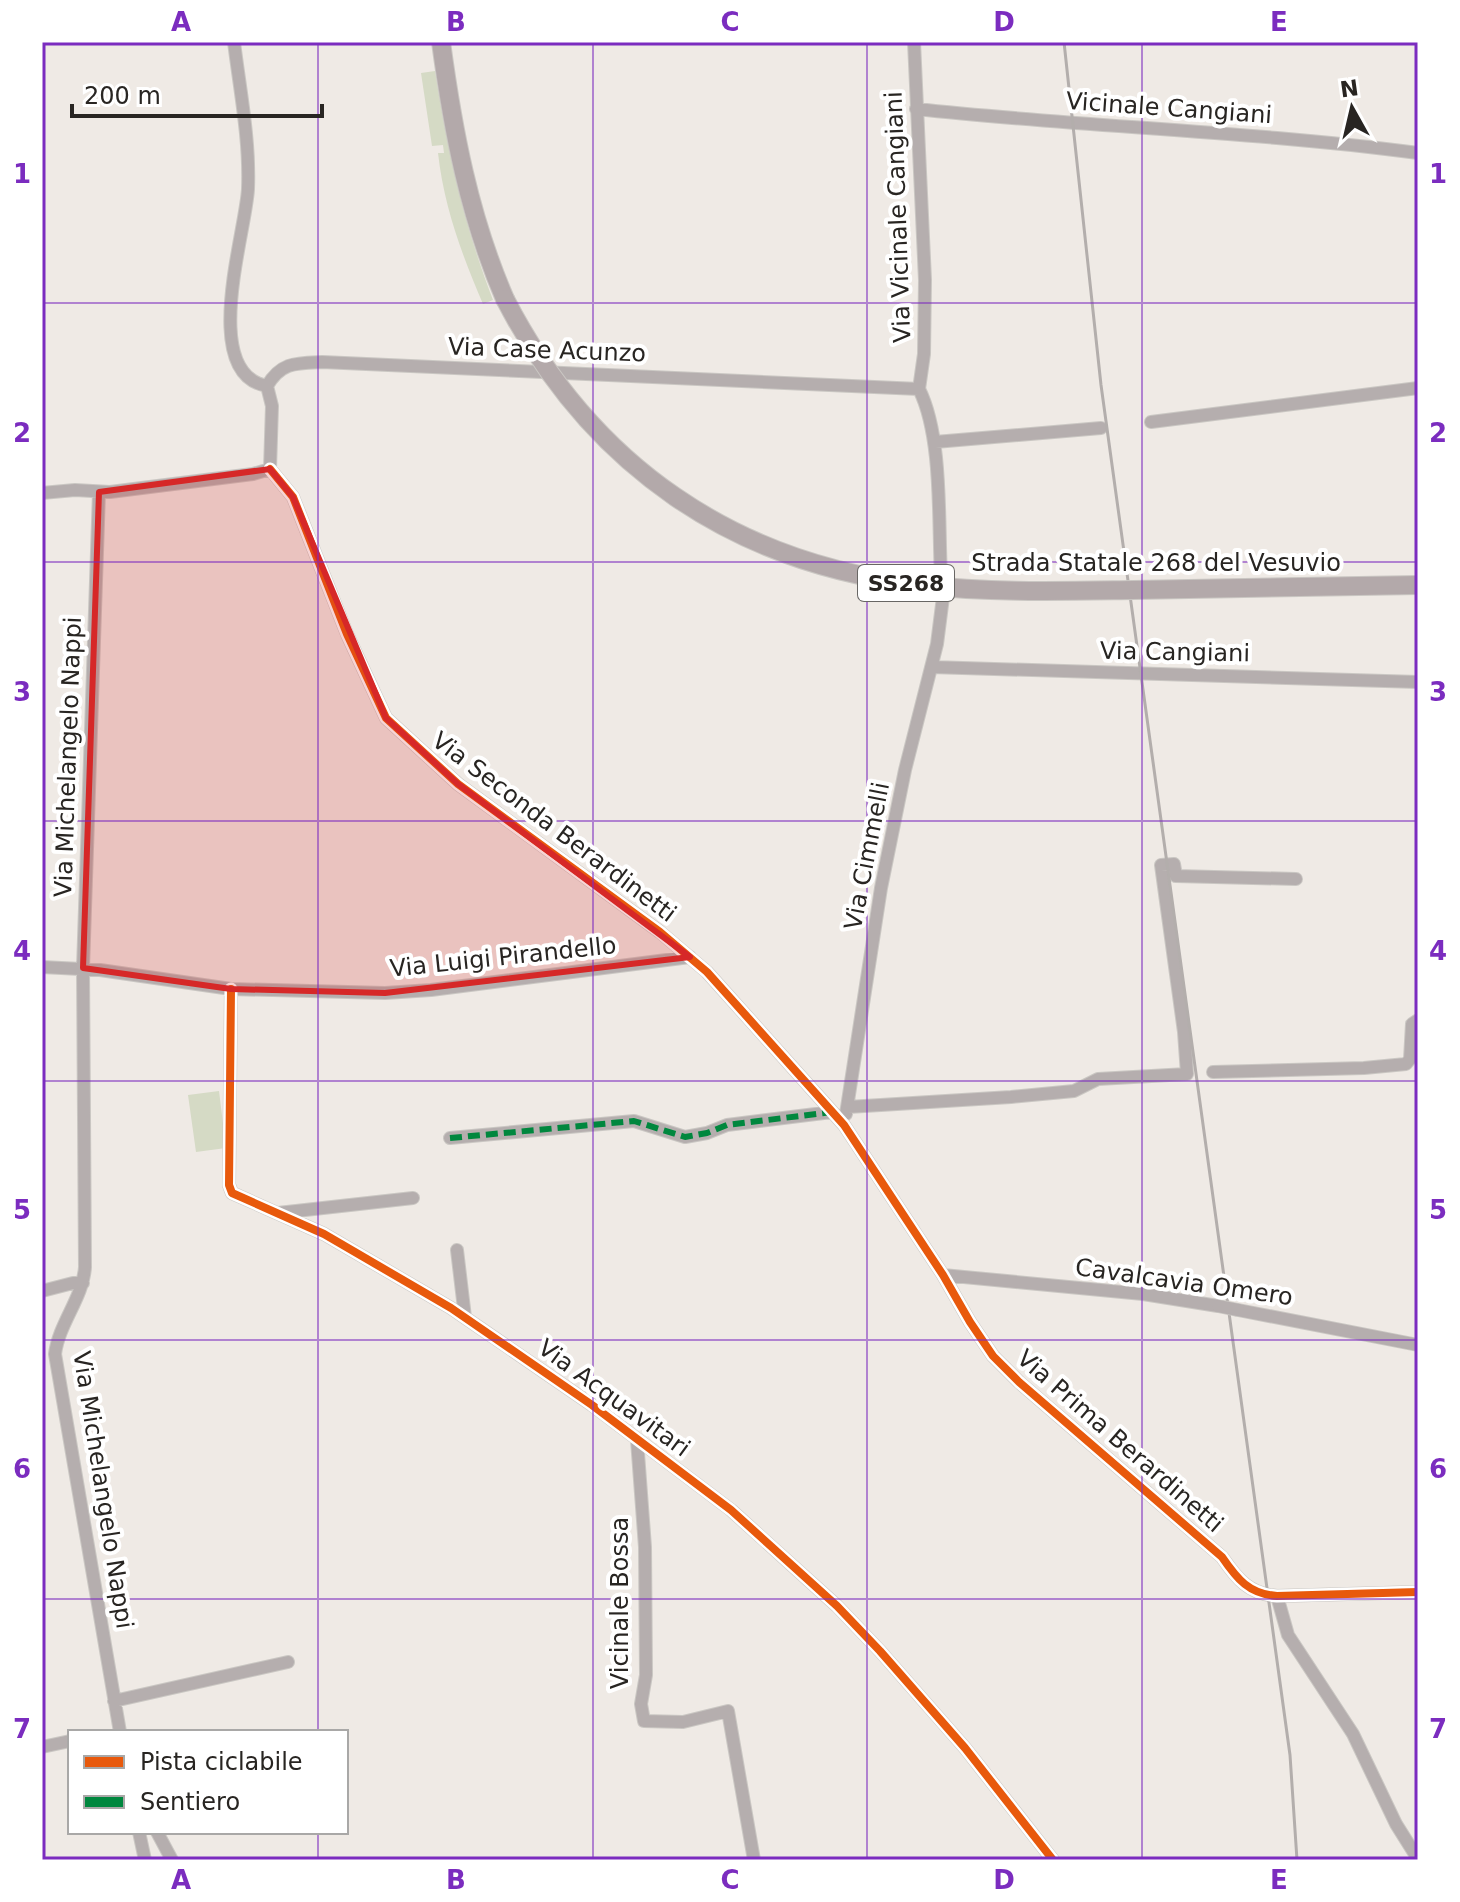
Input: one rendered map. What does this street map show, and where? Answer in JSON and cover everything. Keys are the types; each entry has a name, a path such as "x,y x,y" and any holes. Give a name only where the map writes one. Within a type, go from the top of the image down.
{"highway":[{"name":"Strada Statale 268 del Vesuvio","path":"441,42 453,123 470,201 482,243 525,337 555,383 583,417 654,483 699,514 799,560 889,581 986,590 1418,585"}],"street":[{"path":"42,493 75,490 99,492 253,474 270,469 272,406 267,386 255,381 240,368 230,326 234,272 248,189 244,111 234,42"},
{"name":"Via Vicinale Cangiani","path":"914,42 925,293 924,354 919,389"},
{"name":"Vicinale Cangiani","path":"916,109 1073,124 1321,140 1418,153"},
{"name":"Via Case Acunzo","path":"267,386 274,374 287,365 322,362 919,389"},
{"path":"1151,422 1418,388"},
{"path":"919,389 927,406 935,442 941,576"},
{"path":"935,442 1101,428"},
{"name":"Via Seconda Berardinetti","path":"270,469 293,497 337,609 386,718 458,784 690,957"},
{"name":"Via Michelangelo Nappi","path":"99,492 83,968 85,1267 83,1283 59,1336 55,1362 90,1545 116,1730"},
{"name":"Via Cimmelli","path":"844,1125 881,888 905,770 942,620 943,597"},
{"name":"Via Cangiani","path":"931,667 1418,682"},
{"path":"848,1107 1074,1091 1098,1079 1187,1074 1161,865 1174,864 1176,876 1296,879"},
{"name":"Via Luigi Pirandello","path":"42,967 83,968 231,989 385,993 431,990 690,957"},
{"name":"Via Prima Berardinetti","path":"690,957 844,1125 943,1275 985,1345 1019,1382 1222,1557 1247,1588 1277,1596 1418,1592"},
{"name":"Via Acquavitari","path":"231,989 229,1185 232,1193 324,1234 465,1317 592,1405 731,1510 837,1606 948,1728 1053,1860"},
{"path":"1213,1072 1406,1064 1410,1059 1412,1024 1418,1020"},
{"path":"450,1138 634,1121 685,1137 727,1125 832,1112"},
{"path":"278,1213 413,1198"},
{"path":"457,1250 465,1317"},
{"name":"Cavalcavia Omero","path":"943,1275 1143,1294 1418,1345"},
{"path":"42,1291 83,1283"},
{"name":"Vicinale Bossa","path":"637,1440 645,1547 646,1675 641,1704 644,1721 683,1722 728,1711 754,1860"},
{"path":"1277,1596 1288,1635 1348,1726 1396,1824 1418,1859"},
{"path":"114,1701 288,1662"},
{"path":"42,1747 68,1741"},
{"path":"139,1834 145,1860"},
{"path":"158,1834 172,1860"}],"highlighted area":[{"path":"270,469 293,497 386,718 458,784 690,957 385,993 231,989 83,968 99,492"}],"green space":[{"path":"435,71 458,187 493,300 483,304 449,212 438,153 444,153 443,145 432,146 421,73"},
{"path":"219,1091 226,1148 196,1152 188,1095"}],"railway":[{"path":"1064,42 1101,385 1290,1755 1297,1860"}],"marked path":[{"path":"450,1138 634,1121 685,1137 727,1125 832,1112"}],"cycle path":[{"path":"270,469 293,497 347,634 386,718 458,784 660,932 707,972 844,1125 993,1356 1019,1382 1222,1557 1251,1589 1277,1596 1418,1592"},
{"path":"231,989 229,1185 232,1193 324,1234 451,1308 592,1405 731,1510 837,1606 880,1651 965,1748 1053,1860"}]}
